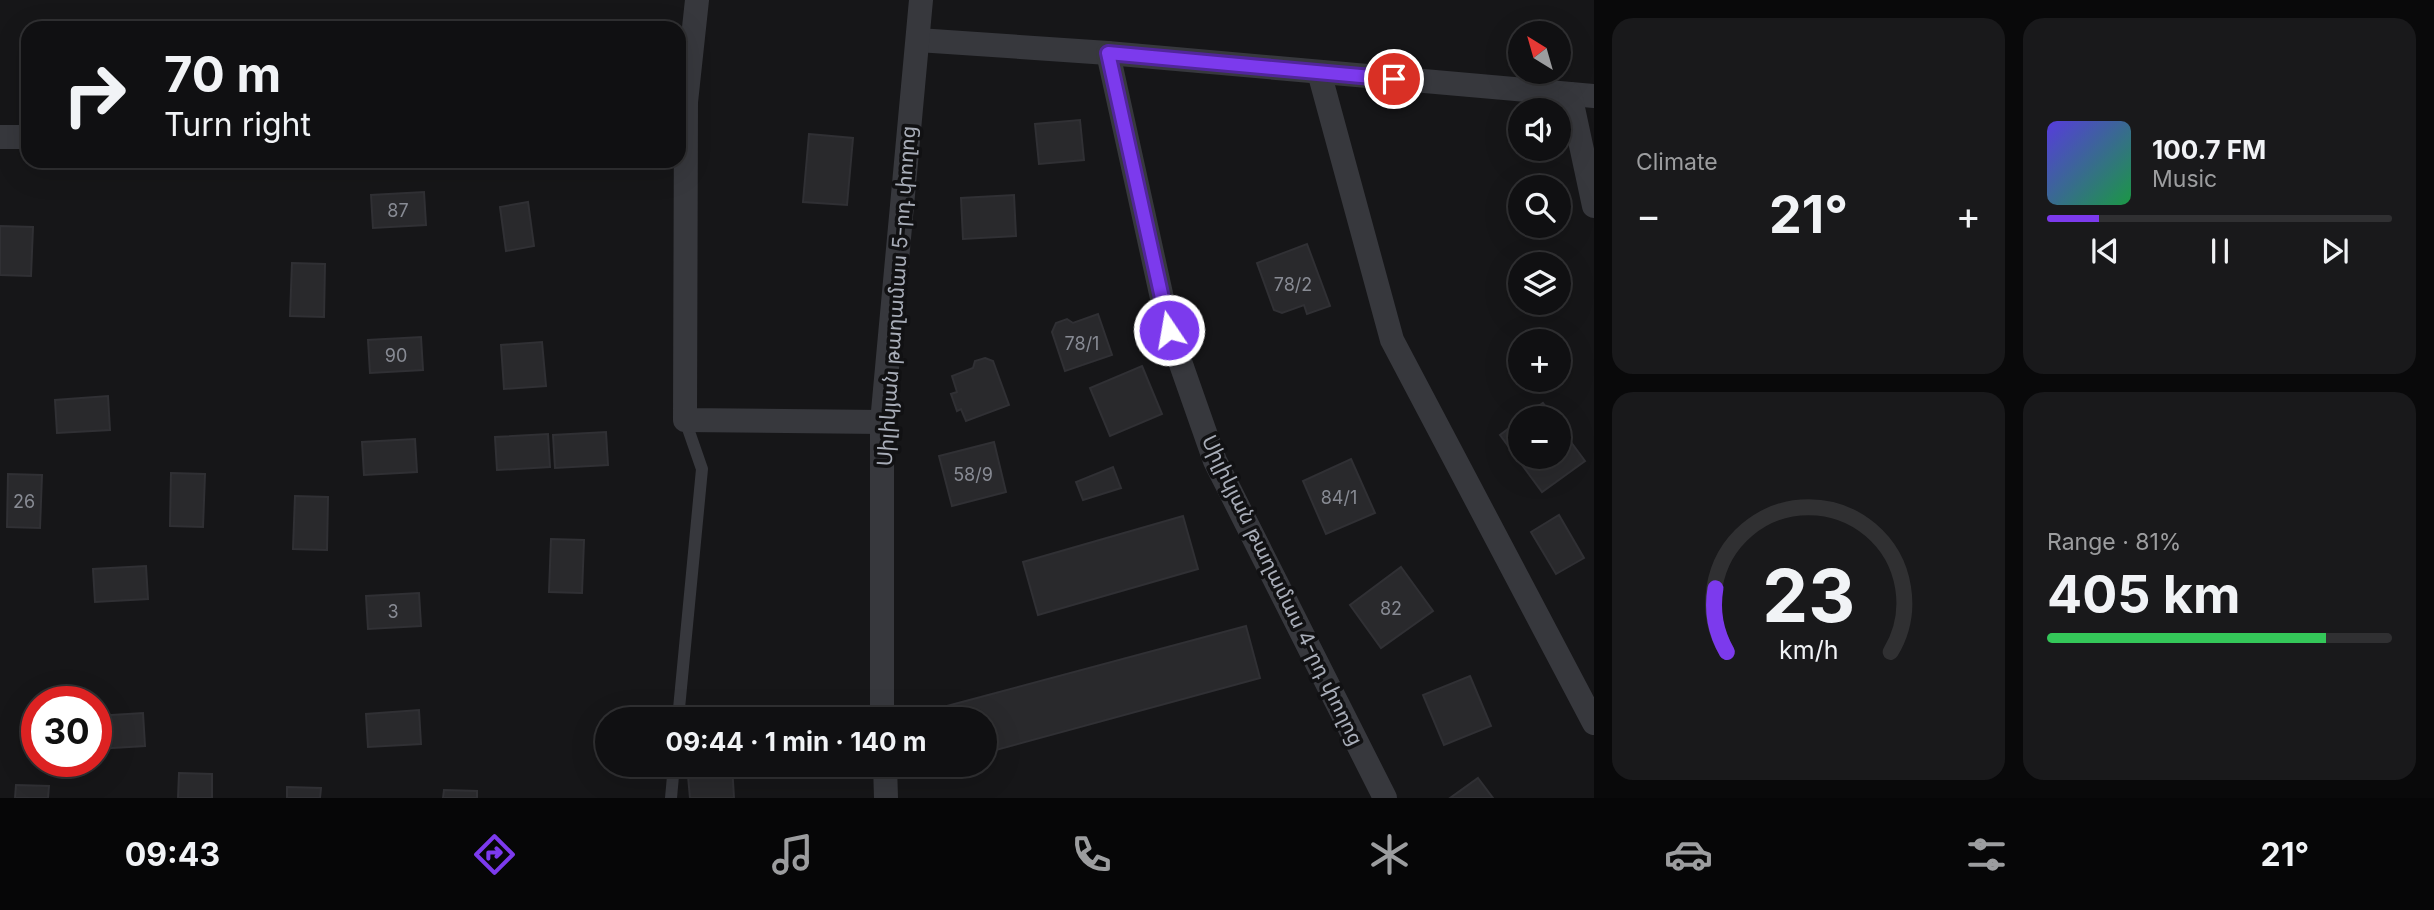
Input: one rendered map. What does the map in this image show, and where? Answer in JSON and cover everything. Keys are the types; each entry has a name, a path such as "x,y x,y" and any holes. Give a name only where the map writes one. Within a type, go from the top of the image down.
{"street":[{"path":"686,80 697,0"},
{"name":"Սիլիկյան թաղամաս 5-րդ փողոց","path":"882,707 882,422 921,0"},
{"path":"918,40 1108,53 1582,95 1594,206"},
{"name":"Սիլիկյան թաղամաս 4-րդ փողոց","path":"1108,53 1169,330 1216,461 1385,798"},
{"path":"1319,72 1392,340 1594,723"},
{"path":"0,137 21,137"},
{"path":"683,168 685,420 882,422"},
{"path":"885,777 886,798"}],"lane":[{"path":"679,707 702,469 685,420"},
{"path":"671,798 673,777"}],"building":[{"path":"1080,120 1084,160 1039,164 1035,124"},
{"path":"809,134 853,138 847,205 803,202"},
{"path":"424,192 426,225 373,228 371,195"},
{"path":"1014,195 1016,236 963,239 961,198"},
{"path":"528,202 534,246 506,251 500,207"},
{"path":"0,226 33,227 31,276 0,275"},
{"path":"1307,244 1330,306 1307,314 1304,305 1282,313 1274,310 1257,263"},
{"path":"292,263 325,264 324,317 290,316"},
{"path":"1098,314 1112,355 1065,371 1052,332 1056,323 1067,319 1073,323"},
{"path":"421,337 423,370 370,373 368,340"},
{"path":"542,342 546,386 504,389 501,345"},
{"path":"985,358 993,361 1009,405 966,421 961,409 957,411 951,394 957,392 952,376 973,368 975,361"},
{"path":"1142,366 1162,414 1110,436 1090,388"},
{"path":"108,396 110,430 57,433 55,400"},
{"path":"1508,429 1508,446 1500,435"},
{"path":"606,432 608,465 555,468 553,435"},
{"path":"548,434 550,467 497,470 495,437"},
{"path":"415,439 417,472 364,475 362,442"},
{"path":"994,442 1006,492 952,506 939,456"},
{"path":"1571,442 1585,461 1542,492 1525,469 1571,469"},
{"path":"1351,459 1375,513 1326,534 1303,481"},
{"path":"1113,467 1121,488 1083,500 1076,482"},
{"path":"171,473 205,474 203,527 170,526"},
{"path":"8,474 42,475 40,528 7,527"},
{"path":"295,496 328,497 327,550 293,549"},
{"path":"1559,515 1584,558 1556,574 1531,532"},
{"path":"1183,516 1198,569 1038,615 1023,562"},
{"path":"551,539 584,540 582,593 549,592"},
{"path":"146,566 148,599 95,602 93,569"},
{"path":"1401,567 1433,611 1381,648 1350,605"},
{"path":"419,593 421,626 368,629 366,596"},
{"path":"1246,626 1260,678 997,750 997,707 947,706"},
{"path":"1470,676 1491,726 1444,745 1423,695"},
{"path":"419,710 421,744 368,747 366,714"},
{"path":"143,713 145,746 112,748 112,715"},
{"path":"179,773 212,774 212,798 178,798"},
{"path":"688,777 733,777 734,798 690,798"},
{"path":"1478,778 1493,798 1450,798"},
{"path":"16,785 49,786 48,798 15,798"},
{"path":"287,787 321,788 320,798 287,798"},
{"path":"444,790 477,791 477,798 443,798"}],"route":[{"path":"1169,330 1108,53 1394,79"}]}
